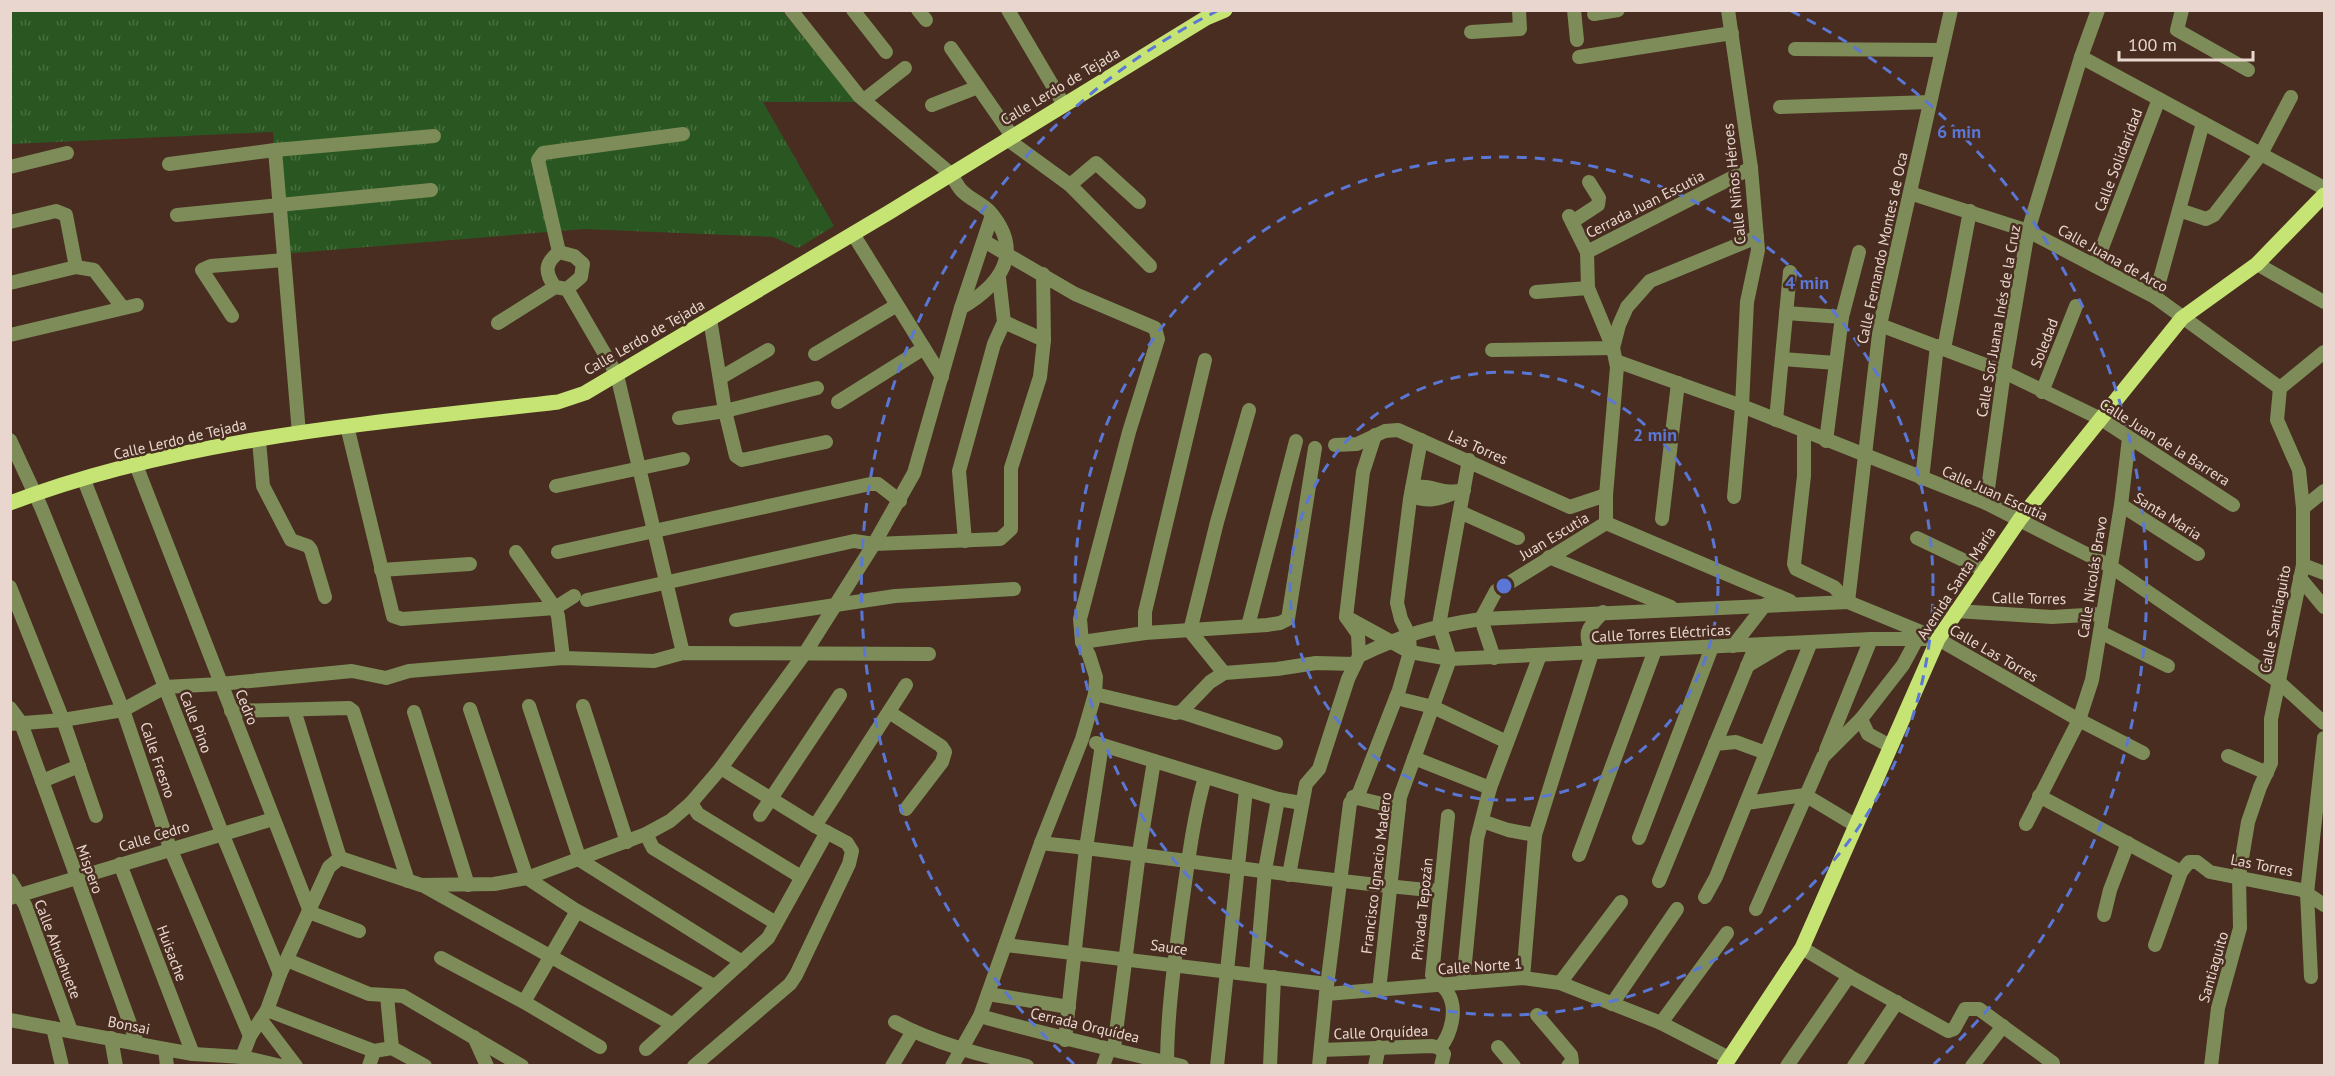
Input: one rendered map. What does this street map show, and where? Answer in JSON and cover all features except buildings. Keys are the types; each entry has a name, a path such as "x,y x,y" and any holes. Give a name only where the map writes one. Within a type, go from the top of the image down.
{"main road":[{"name":"Calle Lerdo de Tejada","path":"10,503 136,465 259,440 347,426 558,402 585,393 853,234 1206,18 1225,10"},
{"name":"Avenida Santa María","path":"1726,1062 1802,948 1938,639 1984,570 2020,519 2182,318 2257,264 2325,195"}],"street":[{"path":"791,10 864,100 951,174 961,190 992,215 1006,239 1006,253 999,278 1004,322 994,344 959,471 965,541"},
{"path":"854,10 886,52"},
{"path":"1008,10 1064,105"},
{"path":"1472,32 1520,28 1518,10"},
{"path":"1574,10 1577,40"},
{"path":"1594,14 1618,10"},
{"name":"Calle Niños Héroes","path":"1728,10 1751,168 1758,250 1748,302 1734,497"},
{"name":"Calle Fernando Montes de Oca","path":"1848,602 1880,325 1951,10"},
{"name":"Calle Sor Juana Inés de la Cruz","path":"1986,503 2004,372 2028,231 2081,57 2098,10"},
{"path":"2182,10 2176,30 2248,70"},
{"path":"1579,57 1732,33"},
{"path":"951,48 1010,138 1070,185 1150,266"},
{"path":"1795,49 1941,50"},
{"path":"2081,57 2325,189"},
{"path":"864,100 905,68"},
{"path":"932,105 978,87"},
{"path":"2179,210 2206,219 2214,215 2261,154 2291,97"},
{"name":"Calle Solidaridad","path":"2095,266 2159,99"},
{"path":"1780,107 1930,102"},
{"path":"2155,297 2204,123"},
{"path":"559,252 538,160 543,153 683,134"},
{"path":"169,164 275,150 434,136"},
{"path":"275,150 299,433"},
{"path":"10,167 67,153"},
{"path":"1070,185 1096,163 1139,202"},
{"name":"Cerrada Juan Escutia","path":"1587,252 1751,168"},
{"path":"1589,182 1599,198 1598,205 1570,219 1587,252 1588,288 1615,354"},
{"path":"177,215 431,190"},
{"name":"Calle Juana de Arco","path":"1910,192 2028,231 2155,297 2280,388"},
{"path":"10,222 56,211 66,215 76,267"},
{"path":"1922,479 1941,347 1970,211"},
{"path":"414,883 494,884 527,878 646,834 670,821 691,803 721,768 805,652 900,501 914,473 961,308 992,215"},
{"path":"853,234 942,377"},
{"path":"1605,495 1615,354 1619,325 1627,307 1650,281 1757,237"},
{"path":"952,1065 980,1016 1041,843 1082,739 1095,694 1096,677 1082,642 1080,619 1129,432 1158,339 1155,328 1076,294 984,241"},
{"path":"498,323 561,288 581,277 583,264 574,256 559,252 550,258 546,266 547,277 561,288 617,375 641,468 683,653"},
{"path":"1826,441 1842,317 1859,252"},
{"path":"232,316 202,270 211,266 284,260"},
{"path":"2257,264 2325,302"},
{"path":"10,283 76,267 94,270 123,308"},
{"path":"1776,420 1790,272"},
{"path":"347,426 393,616 402,619 555,608 580,598 668,583 854,541 874,544 1000,539 1011,529 1011,468 1040,377 1044,340 1043,274"},
{"path":"961,308 988,290 999,278"},
{"path":"1536,292 1588,288"},
{"path":"10,335 137,305"},
{"path":"815,354 897,305"},
{"name":"Soledad","path":"2042,392 2076,306"},
{"path":"1786,313 1842,317"},
{"path":"710,319 725,411 736,456 742,460 826,442"},
{"path":"1004,322 1044,340"},
{"name":"Calle Juan de la Barrera","path":"1880,325 2004,372 2101,419 2233,505"},
{"path":"838,402 924,348"},
{"path":"720,378 768,350"},
{"path":"1492,350 1615,354"},
{"path":"2280,388 2325,352"},
{"name":"Calle Juan Escutia","path":"1615,354 1678,383 1742,406 1865,457 1986,503 2020,519 2110,566 2279,682 2325,723"},
{"path":"1782,359 1836,363"},
{"path":"1145,633 1145,612 1205,360"},
{"path":"1662,519 1678,383"},
{"path":"679,418 725,411 817,388"},
{"name":"Calle Santiaguito","path":"2239,876 2248,822 2260,787 2268,773 2272,751 2271,719 2302,572 2303,508 2299,471 2277,420 2280,388"},
{"path":"1190,631 1249,410"},
{"name":"Las Torres","path":"1335,445 1356,444 1385,430 1398,430 1570,507 1605,495"},
{"name":"Calle Las Torres","path":"1804,432 1804,476 1794,564 1796,569 1834,586 1848,602 1938,639 2079,720 2143,753"},
{"path":"1289,875 1306,784 1319,769 1357,660 1358,634 1346,617 1363,472 1375,435"},
{"name":"Calle Nicolás Bravo","path":"2026,824 2079,720 2092,680 2121,505 2129,438"},
{"name":"Calle Fresno","path":"10,440 35,494 123,710 170,848 249,1036"},
{"path":"259,440 263,486 291,540 308,546 311,550 325,597"},
{"path":"1319,1065 1326,989 1350,803 1359,793 1396,698 1410,652 1409,635 1401,619 1398,603 1411,492 1421,440"},
{"path":"1248,626 1296,441"},
{"path":"1082,642 1145,633 1280,623 1288,619 1291,613 1315,448"},
{"path":"556,486 683,459"},
{"path":"1450,658 1439,625 1460,512 1459,491 1469,460"},
{"name":"Cedro","path":"136,465 309,909"},
{"name":"Calle Pino","path":"84,480 222,833 280,974"},
{"path":"558,552 870,484 878,484 900,501"},
{"path":"1411,492 1425,500 1437,500 1459,491"},
{"path":"2303,508 2325,491"},
{"name":"Juan Escutia","path":"1481,619 1496,591 1606,523 1605,495"},
{"name":"Santa Maria","path":"2121,505 2198,554"},
{"path":"1460,512 1518,538"},
{"path":"1606,523 1795,603"},
{"path":"1917,538 1984,570"},
{"path":"516,552 555,608 563,658"},
{"path":"1549,557 1675,609"},
{"path":"381,570 470,564"},
{"path":"2302,572 2325,573"},
{"path":"2302,572 2325,607"},
{"path":"10,587 63,720 96,816"},
{"path":"736,620 895,596 1014,589"},
{"name":"Calle Torres Eléctricas","path":"1357,660 1390,641 1439,625 1481,619 1848,602"},
{"path":"1733,646 1765,605"},
{"name":"Calle Torres","path":"1956,611 2052,617 2102,614"},
{"path":"1523,978 1535,835 1592,653 1586,638 1590,627 1603,612"},
{"name":"Calle Torres Eléctricas","path":"1346,617 1410,652 1450,658 1494,658 1871,639 1938,639"},
{"path":"1481,619 1494,658"},
{"path":"1190,631 1224,673"},
{"path":"2100,632 2168,666"},
{"path":"1756,909 1823,758 1871,639"},
{"path":"1823,758 1861,719 1903,665 1917,639"},
{"path":"1705,897 1716,877 1811,642"},
{"path":"1747,666 1784,643"},
{"path":"1659,881 1756,645"},
{"path":"1639,838 1712,647"},
{"path":"1579,855 1655,650"},
{"path":"16,724 63,720 123,710 165,687 352,671 386,678 409,671 563,658 654,661 683,653 929,654"},
{"path":"1463,983 1477,839 1490,789 1540,655"},
{"name":"Francisco Ignacio Madero","path":"1378,991 1400,797 1450,658"},
{"path":"1181,712 1210,682 1224,673 1357,660"},
{"path":"646,1049 768,938 801,877 821,829 906,685"},
{"path":"1095,694 1166,711 1181,712 1276,743"},
{"path":"760,815 840,695"},
{"path":"1396,698 1433,707 1507,742"},
{"path":"529,706 580,860 742,962"},
{"path":"583,706 627,842"},
{"name":"Mispero","path":"10,708 42,781 136,1043"},
{"path":"231,711 349,708 353,711 414,883"},
{"path":"470,709 527,878 577,911 714,986"},
{"path":"294,710 340,858"},
{"path":"414,712 468,885"},
{"path":"889,712 941,746 945,752 942,762 906,809"},
{"path":"1861,719 1868,734 1890,746"},
{"path":"2311,977 2307,893 2322,790 2325,738"},
{"path":"1082,739 1246,790 1301,803"},
{"path":"1715,744 1736,742 1766,753"},
{"path":"1065,1040 1086,848 1102,745"},
{"path":"2228,756 2268,773"},
{"path":"1414,758 1490,789"},
{"path":"1103,1065 1106,1056 1114,1048 1139,854 1154,761"},
{"path":"42,781 79,766"},
{"path":"694,1065 782,993 796,975 849,864 852,851 848,843 721,768"},
{"path":"1167,1064 1174,965 1197,803 1205,777"},
{"path":"1217,1065 1246,790"},
{"path":"1746,803 1805,795 1855,825"},
{"path":"2039,796 2181,872 2155,945"},
{"path":"1353,797 1399,808"},
{"path":"1256,974 1265,870 1278,799"},
{"path":"691,803 698,814 801,877"},
{"name":"Privada Tepozán","path":"1441,1065 1444,1054 1440,1048 1448,1038 1452,1015 1448,993 1432,975 1448,816"},
{"name":"Calle Cedro","path":"15,897 170,848 273,819"},
{"path":"1482,821 1508,830 1535,835"},
{"path":"646,834 653,848 776,923"},
{"path":"1041,843 1265,870 1340,882 1440,891"},
{"path":"2104,915 2110,890 2128,843"},
{"path":"340,858 414,883 552,956 672,1024"},
{"path":"247,1061 249,1036 264,1015 280,974 329,867 340,858"},
{"name":"Las Torres","path":"2181,872 2187,863 2197,862 2210,872 2298,888 2325,905"},
{"name":"Huisache","path":"120,864 193,1054"},
{"name":"Santiaguito","path":"2211,1065 2218,1008 2241,928 2239,876"},
{"name":"Calle Ahuehuete","path":"10,879 15,897 25,905 71,1031"},
{"path":"1560,983 1621,902"},
{"path":"309,909 315,914 359,931"},
{"path":"1612,1004 1677,909"},
{"path":"524,1002 577,911"},
{"path":"1661,1023 1727,933"},
{"name":"Sauce","path":"1006,945 1256,974 1326,989"},
{"path":"1802,948 1948,1031 1954,1029 1965,1009 1979,1009 2053,1063"},
{"path":"441,958 524,1002 600,1047"},
{"path":"287,960 369,994 403,996 520,1065"},
{"path":"1787,1065 1849,976"},
{"path":"1270,1065 1274,977"},
{"name":"Calle Norte 1","path":"1326,989 1378,991 1523,978 1560,983 1661,1023 1726,1062"},
{"path":"988,994 1069,1007"},
{"path":"387,996 392,1048"},
{"path":"1854,1065 1897,1002"},
{"path":"264,1015 374,1051 392,1048 425,1065"},
{"path":"264,1015 296,1065"},
{"path":"1537,1015 1571,1054 1572,1062 1568,1065"},
{"name":"Cerrada Orquídea","path":"980,1016 1065,1040 1114,1048 1167,1064 1182,1065"},
{"name":"Bonsai","path":"11,1020 193,1054 281,1065"},
{"path":"895,1022 913,1031 1010,1064 1027,1065"},
{"path":"1972,1065 2003,1026"},
{"path":"53,1028 62,1065"},
{"path":"892,1065 913,1031"},
{"path":"474,1037 487,1065"},
{"path":"111,1038 116,1065"},
{"name":"Calle Orquídea","path":"1321,1050 1432,1046 1440,1048"},
{"path":"1375,1065 1379,1047"},
{"path":"1498,1047 1514,1065"},
{"path":"165,1049 168,1065"},
{"path":"369,1065 374,1051"}],"green space":[{"path":"10,11 782,11 857,102 763,102 834,226 798,248 773,237 584,229 282,254 273,132 11,144"}]}
